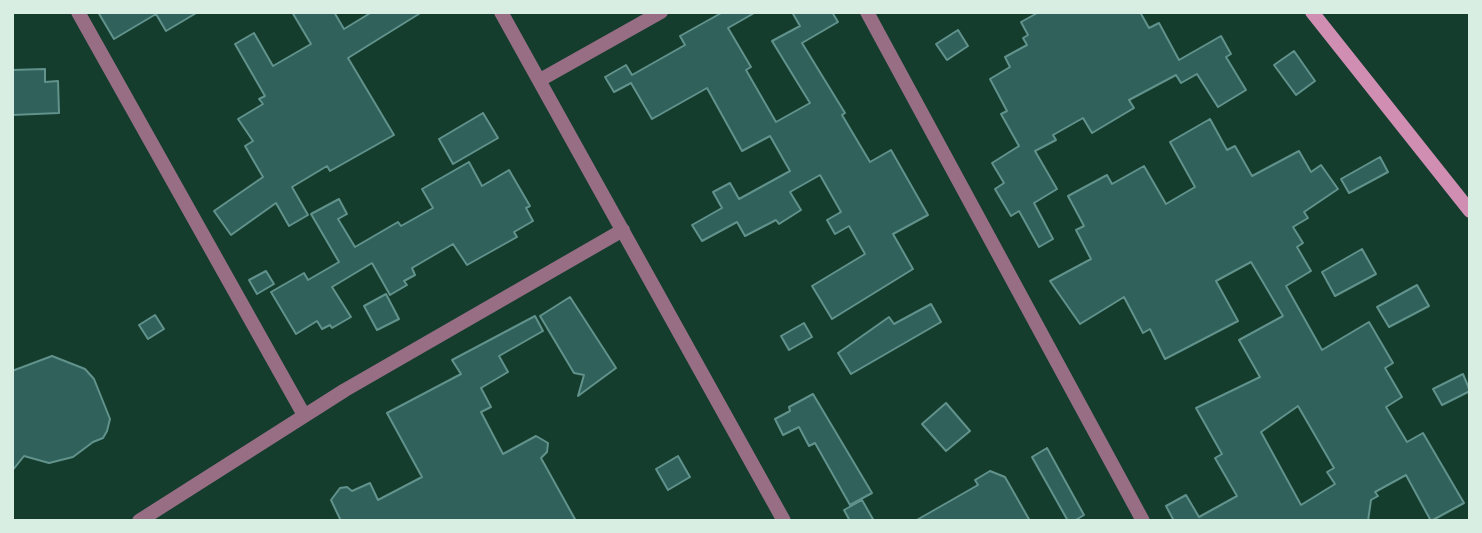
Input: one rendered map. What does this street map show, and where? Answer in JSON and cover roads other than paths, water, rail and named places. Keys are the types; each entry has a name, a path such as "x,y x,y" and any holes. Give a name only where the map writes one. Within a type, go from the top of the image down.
{"street":[{"path":"78,12 304,415"},
{"path":"501,12 785,521"},
{"path":"540,80 661,12"},
{"path":"867,12 1143,521"},
{"path":"1312,12 1470,211"},
{"path":"139,521 304,415 623,230"}]}
